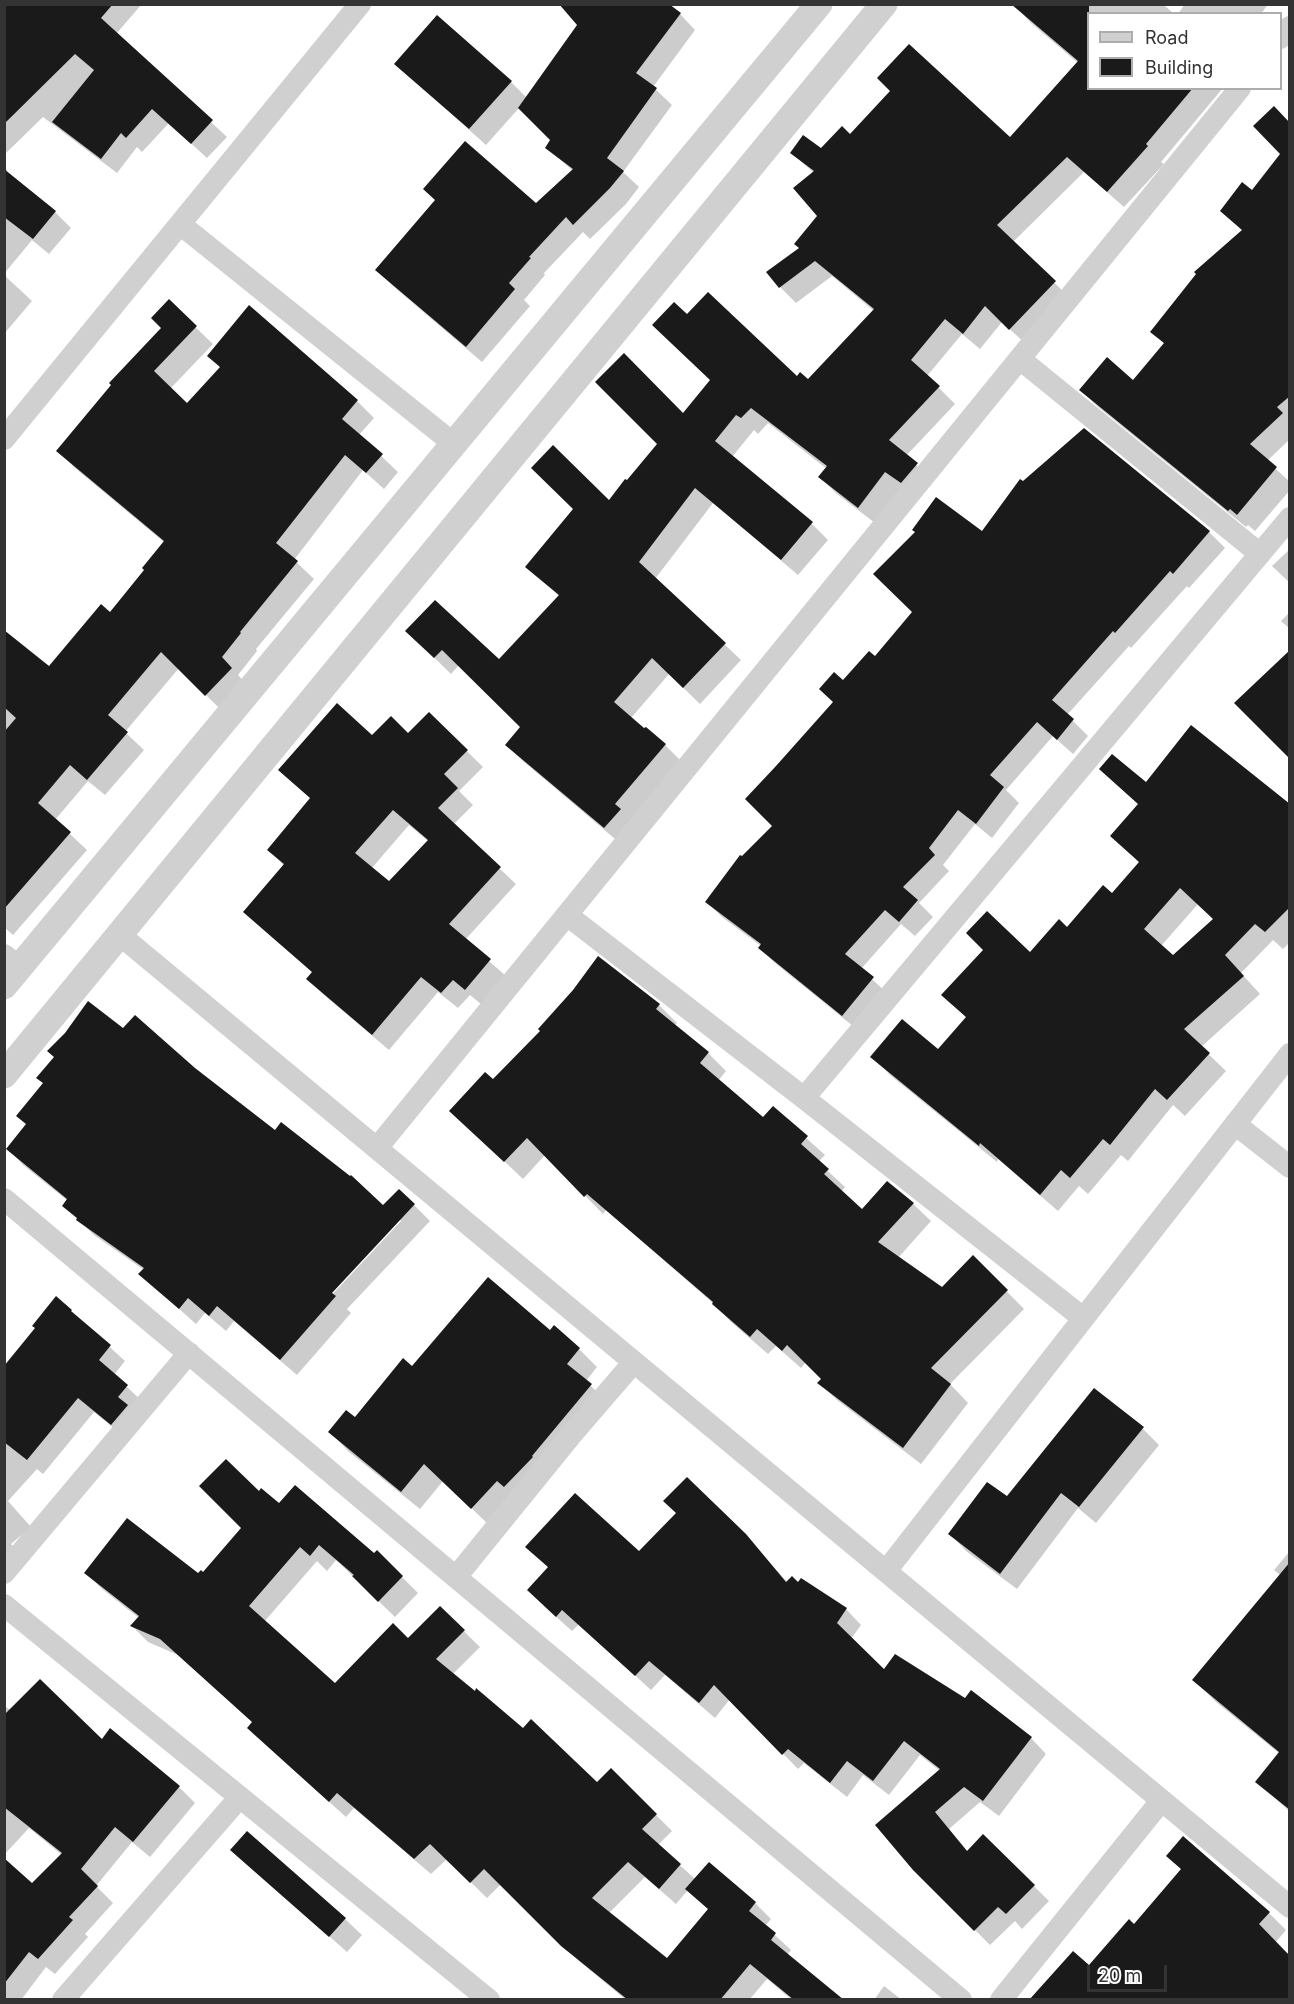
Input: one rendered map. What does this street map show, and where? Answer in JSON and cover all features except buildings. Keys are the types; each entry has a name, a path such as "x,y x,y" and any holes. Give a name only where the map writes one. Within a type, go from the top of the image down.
{"street":[{"path":"5,439 360,4"},
{"path":"10,969 454,444 819,4"},
{"path":"4,1075 884,4"},
{"path":"377,1148 1238,90"},
{"path":"180,224 454,444"},
{"path":"1020,359 1260,554"},
{"path":"804,1098 1290,518"},
{"path":"567,915 1083,1318"},
{"path":"120,935 1161,1801 1285,1895"},
{"path":"886,1571 1290,1054"},
{"path":"1234,1124 1290,1167"},
{"path":"4,1199 961,2000"},
{"path":"4,1573 189,1353"},
{"path":"456,1577 572,1434 634,1362"},
{"path":"4,1605 489,2000"},
{"path":"63,2000 240,1797"},
{"path":"1001,2000 1161,1801"}]}
